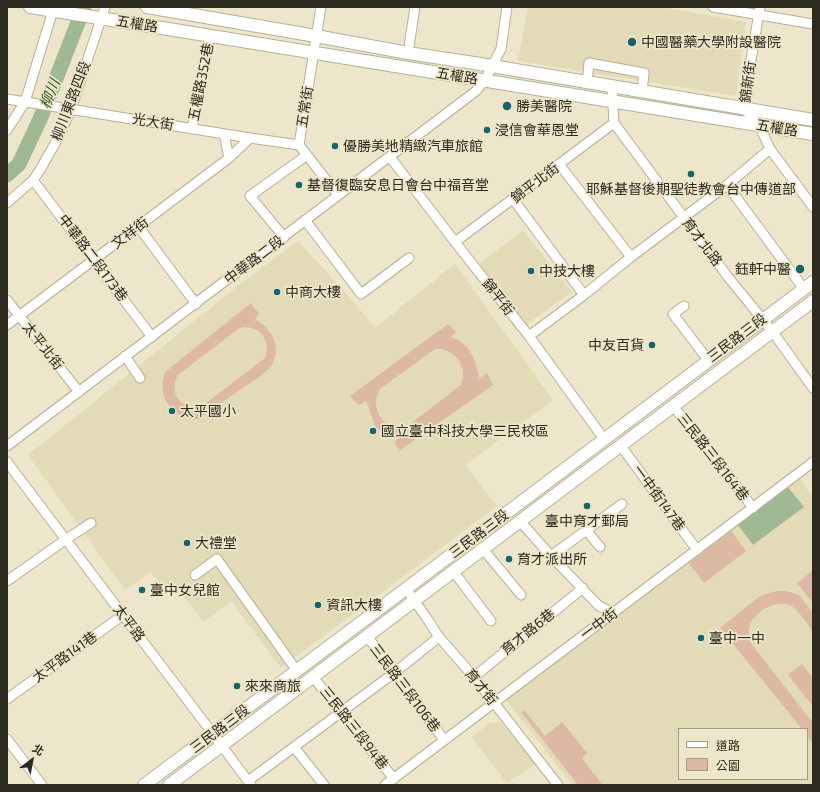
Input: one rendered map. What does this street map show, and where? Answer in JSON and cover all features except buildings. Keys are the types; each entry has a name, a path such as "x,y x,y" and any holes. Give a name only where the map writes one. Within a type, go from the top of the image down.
{"main road":[{"path":"30,7 53,9"},
{"name":"五權路","path":"147,7 316,36 408,54 493,66 813,120"},
{"name":"五權路","path":"53,9 103,13 210,36 813,134"},
{"name":"三民路三段","path":"144,785 808,286"},
{"name":"三民路三段","path":"169,785 813,301"}],"street":[{"name":"五常街","path":"321,7 299,145 338,195"},
{"path":"408,54 415,7"},
{"name":"中華路二段","path":"7,446 476,91 485,80 501,48 507,7"},
{"path":"713,7 759,11 813,24"},
{"path":"7,130 29,102 53,9"},
{"name":"錦新街","path":"759,11 744,109 759,125 770,149 813,207"},
{"name":"柳川東路四段","path":"7,203 33,180 57,140 71,109 103,13"},
{"name":"五權路352巷","path":"192,129 210,36"},
{"path":"587,82 589,63 644,73 642,92"},
{"path":"612,86 614,123"},
{"name":"光大街","path":"7,99 299,145"},
{"name":"錦平北街","path":"455,242 614,123"},
{"name":"育才北路","path":"614,123 728,277 772,332 813,388"},
{"path":"224,134 229,158"},
{"name":"文祥街","path":"7,325 229,158 250,138"},
{"path":"529,336 683,217 727,185 770,149"},
{"path":"284,237 250,196 307,155"},
{"name":"錦平街","path":"390,157 529,336 604,439"},
{"path":"559,164 631,257"},
{"name":"中華路二段173巷","path":"33,180 152,336"},
{"path":"727,185 808,286"},
{"path":"513,199 584,295"},
{"path":"306,220 361,294 409,258"},
{"path":"138,226 196,304"},
{"name":"太平北街","path":"7,300 79,392"},
{"path":"684,306 673,314 708,360"},
{"path":"125,356 140,378"},
{"name":"三民路三段164巷","path":"673,406 711,452 753,508"},
{"name":"一中街147巷","path":"621,446 697,550"},
{"name":"太平路","path":"7,462 250,783"},
{"name":"一中街","path":"385,785 813,462"},
{"path":"552,556 622,504"},
{"path":"520,521 599,606 614,613"},
{"path":"7,581 91,523"},
{"path":"586,530 600,547"},
{"path":"483,549 521,595"},
{"path":"195,575 217,559 297,670"},
{"path":"453,571 490,621"},
{"name":"育才路6巷","path":"474,677 583,588"},
{"name":"育才街","path":"406,589 439,637 474,677 558,785"},
{"name":"太平路141巷","path":"7,699 123,615"},
{"name":"三民路三段106巷","path":"367,636 444,740"},
{"path":"250,783 294,747 394,673 439,637"},
{"name":"三民路三段94巷","path":"313,677 394,778"},
{"path":"7,738 42,785"},
{"path":"294,747 324,785"}],"shaded area":[{"name":"中國醫藥大學附設醫院","path":"528,7 660,7 746,22 736,96 518,61"},
{"path":"523,230 572,292 526,325 479,264"},
{"name":"國立臺中科技大學三民校區","path":"298,241 375,328 455,264 553,400 465,465 497,506 281,668 231,601 203,622 177,587 166,594 151,572 125,590 28,455 244,281"},
{"name":"臺中一中","path":"798,476 813,498 813,785 572,785 506,700 671,576"},
{"path":"788,487 804,507 753,545 738,525"},
{"path":"500,722 536,764 507,783 472,737 490,723"}],"green space":[{"path":"251,303 259,314 255,319 270,332 275,344 275,357 268,370 199,419 181,415 168,405 163,390 165,372","holes":["249,327 255,329 263,336 267,346 265,358 201,407 188,406 182,403 178,399 175,388 175,382 178,375 238,329"]},
{"path":"448,324 456,332 450,337 463,343 473,357 479,378 487,373 493,385 400,450 394,443 399,438 386,434 377,428 366,401 359,405 350,396","holes":["435,349 442,349 454,355 461,365 463,371 461,385 405,428 390,425 384,421 377,410 376,404 380,389"]},
{"path":"731,531 746,551 704,583 689,563"},
{"path":"812,571 813,573 813,603 797,583"},
{"path":"787,591 799,595 813,613 813,632 794,607 786,604 780,604 768,607 754,618 749,628 749,635 750,642 813,723 813,743 808,737 808,728 801,728 720,628 760,596 768,593"},
{"path":"802,664 813,678 813,703 811,704 788,675"},
{"path":"524,710 545,736 562,722 587,753 582,758 602,784 578,785 521,712"}],"waterway":[{"name":"柳川","path":"7,175 19,164 41,117 84,7"}],"place":[{"name":"中國醫藥大學附設醫院","path":"632,42"},
{"name":"勝美醫院","path":"507,106"},
{"name":"浸信會華恩堂","path":"487,130"},
{"name":"優勝美地精緻汽車旅館","path":"335,146"},
{"name":"耶穌基督後期聖徒教會台中傳道部","path":"691,174"},
{"name":"基督復臨安息日會台中福音堂","path":"299,185"},
{"name":"鈺軒中醫","path":"800,269"},
{"name":"中技大樓","path":"531,271"},
{"name":"中商大樓","path":"277,292"},
{"name":"中友百貨","path":"652,345"},
{"name":"太平國小","path":"172,411"},
{"name":"國立臺中科技大學三民校區","path":"373,431"},
{"name":"臺中育才郵局","path":"587,506"},
{"name":"大禮堂","path":"187,543"},
{"name":"育才派出所","path":"509,559"},
{"name":"臺中女兒館","path":"142,590"},
{"name":"資訊大樓","path":"318,605"},
{"name":"臺中一中","path":"701,638"},
{"name":"來來商旅","path":"237,686"}]}
